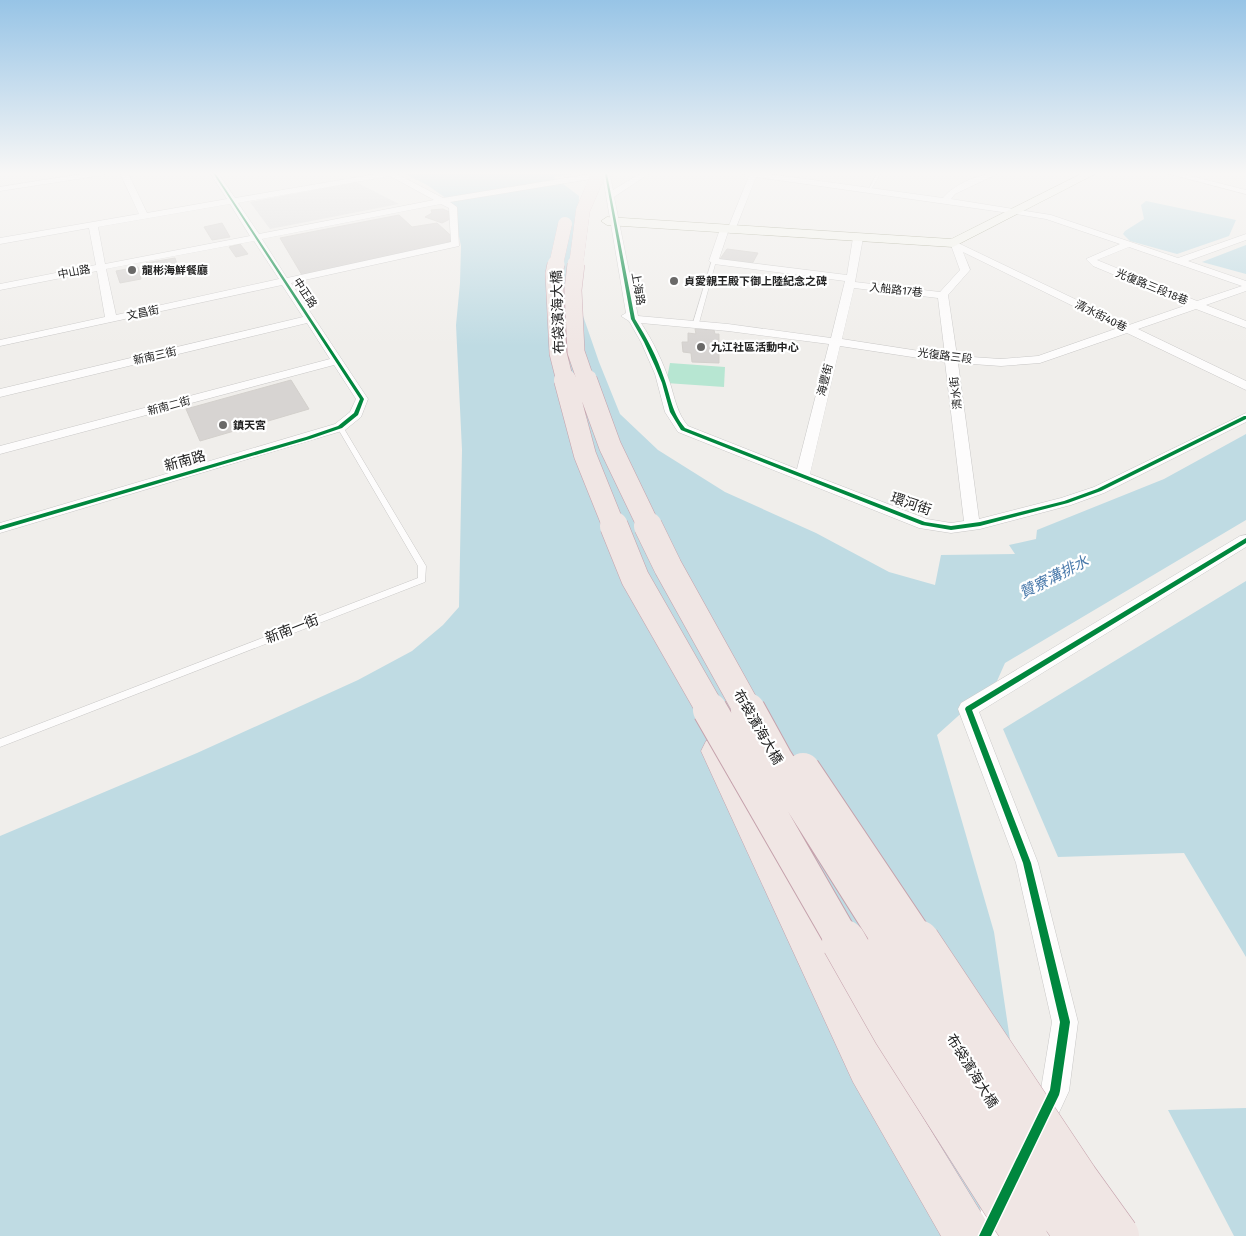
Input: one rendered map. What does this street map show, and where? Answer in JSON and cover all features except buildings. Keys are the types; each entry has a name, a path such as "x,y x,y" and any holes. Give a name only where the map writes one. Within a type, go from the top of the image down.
{"highway":[{"name":"布袋濱海大橋","path":"564,231 554,274 558,353 585,455 651,572 895,1032 1025,1236"},
{"name":"布袋濱海大橋","path":"580,231 573,290 576,352 610,446 651,572 775,759 1053,1201 1077,1236"},
{"path":"651,572 868,1067 968,1236"},
{"path":"651,572 1117,1236"}],"main road":[{"path":"738,231 954,244 979,231"}],"street":[{"path":"0,241 60,231"},
{"path":"94,231 111,319"},
{"name":"中正路","path":"253,231 362,399"},
{"name":"中山路","path":"0,287 285,231"},
{"name":"文昌街","path":"0,343 456,244 455,231"},
{"name":"上海路","path":"612,231 623,314 633,319"},
{"path":"714,261 727,231"},
{"path":"1090,231 1246,284"},
{"path":"1178,261 1246,237"},
{"name":"海豐街","path":"802,476 850,282 858,238"},
{"path":"943,295 965,270 954,244"},
{"name":"清水街40巷","path":"954,244 1246,386"},
{"name":"光復路三段18巷","path":"1129,244 1091,259 1096,264 1197,306"},
{"name":"入船路17巷","path":"714,261 943,295"},
{"name":"光復路三段","path":"633,319 696,322 952,358 1018,363 1040,359 1246,288"},
{"name":"清水街","path":"943,295 972,525"},
{"path":"1197,306 1246,325"},
{"name":"新南三街","path":"0,393 310,319"},
{"name":"環河街","path":"633,319 646,340 664,382 673,418 683,428 924,524 951,528 972,525 1066,502 1099,490 1246,417"},
{"name":"新南二街","path":"0,450 337,361"},
{"name":"新南路","path":"0,528 340,427 356,414 362,399"},
{"path":"985,1236 1055,1091 1065,1022 1027,863 968,709 1246,540"}],"lane":[{"path":"696,322 714,261"},
{"name":"新南一街","path":"0,743 422,580 422,566 340,427"}],"green space":[{"path":"670,363 725,367 724,387 666,383"}],"water":[{"name":"贊寮溝排水","path":"458,231 578,231 581,310 620,414 658,450 725,492 816,533 889,572 935,585 941,555 1015,554 1009,545 1036,539 1037,530 1164,479 1246,434 1246,520 1005,663 997,681 937,735 994,932 1021,1114 969,1236 0,1236 0,836 197,753 358,680 412,651 443,625 459,607 462,450 456,325 461,246"},
{"path":"1125,231 1231,231 1229,236 1177,254 1130,241 1123,234"},
{"path":"1246,245 1246,274 1202,262"},
{"path":"1246,581 1246,957 1184,853 1058,857 1003,729"},
{"path":"1246,1108 1246,1236 1234,1236 1168,1110"}],"cycle path":[{"path":"0,528 308,438 340,427 356,414 362,399 252,231"},
{"path":"617,231 633,319 654,358 664,383 672,412 683,429 924,524 951,528 980,524 1066,502 1099,490 1246,417"},
{"path":"985,1236 1055,1091 1065,1022 1027,863 968,709 1246,540"}],"place":[{"name":"龍彬海鮮餐廳","path":"132,270"},
{"name":"貞愛親王殿下御上陸紀念之碑","path":"674,281"},
{"name":"九江社區活動中心","path":"701,347"},
{"name":"鎮天宮","path":"223,425"}]}
